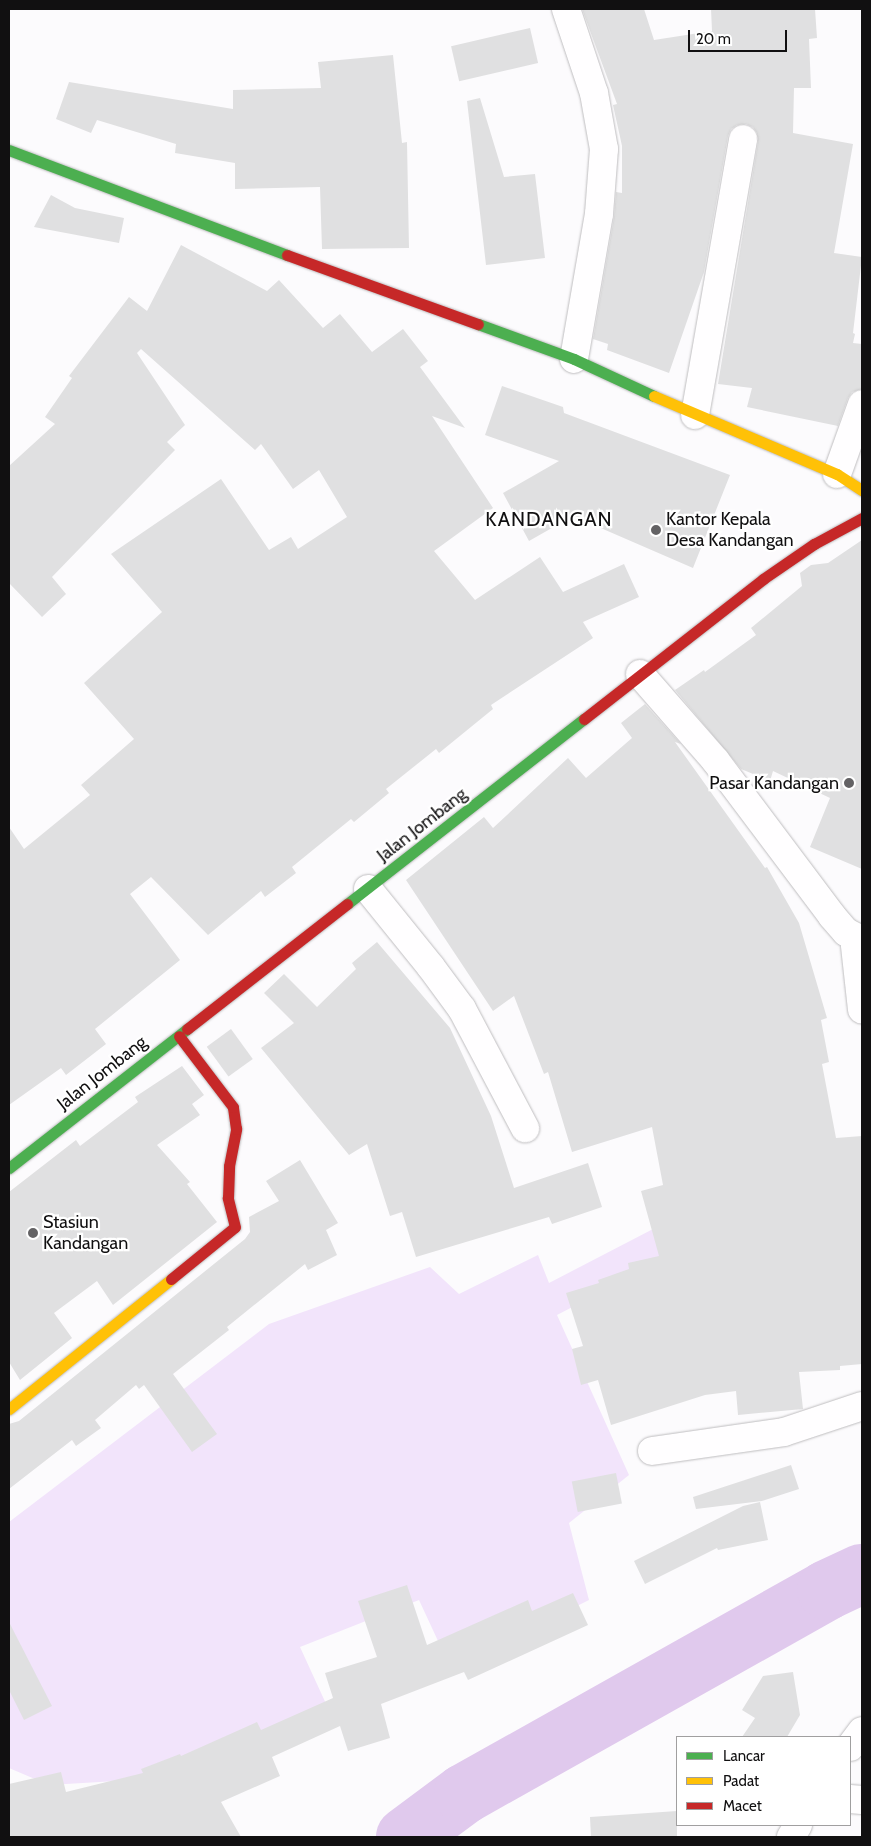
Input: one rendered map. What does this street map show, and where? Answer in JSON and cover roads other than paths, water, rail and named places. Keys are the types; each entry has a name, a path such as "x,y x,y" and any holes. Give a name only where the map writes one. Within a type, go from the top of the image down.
{"street":[{"path":"566,9 594,93 604,149 599,214 574,359"},
{"path":"695,415 744,139"},
{"path":"9,150 305,262 574,359 695,415 837,474 862,490"},
{"path":"837,474 862,404"},
{"name":"Jalan Jombang","path":"9,1168 770,574 814,544 862,518"},
{"path":"640,674 715,760 832,916 858,938 862,1010"},
{"path":"368,889 431,966 462,1009 525,1128"},
{"path":"9,1409 235,1227 228,1198 229,1166 236,1129 233,1107 179,1036"},
{"path":"652,1451 784,1432 862,1406"},
{"path":"851,1747 862,1731"}],"waterway":[{"path":"406,1837 464,1794 827,1590 862,1574"}],"place":[{"name":"Kantor Kepala Desa Kandangan","path":"656,530"},
{"name":"Pasar Kandangan","path":"849,783"},
{"name":"Stasiun Kandangan","path":"33,1233"}],"district":[{"name":"KANDANGAN","path":"549,519"}]}
